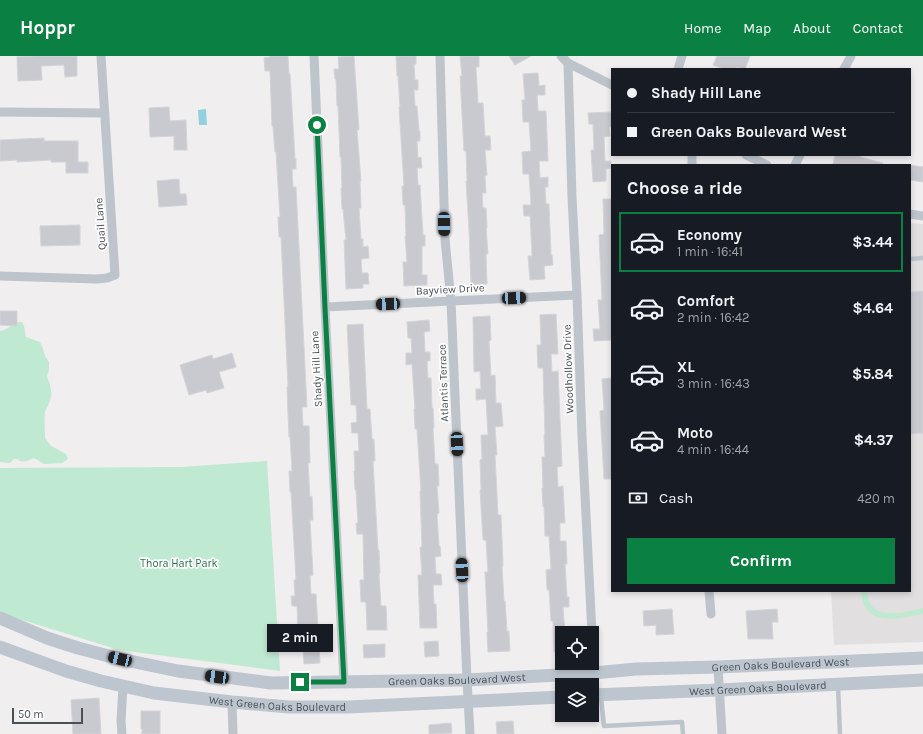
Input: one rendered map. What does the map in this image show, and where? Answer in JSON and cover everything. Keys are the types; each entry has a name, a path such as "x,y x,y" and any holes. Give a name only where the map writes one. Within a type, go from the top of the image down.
{"main road":[{"name":"Green Oaks Boulevard West","path":"0,618 47,638 120,659 178,671 271,683 467,680 594,673 636,669 923,658"},
{"name":"West Green Oaks Boulevard","path":"0,647 66,671 101,681 154,693 232,702 289,707 311,707 555,697"},
{"name":"West Green Oaks Boulevard","path":"599,695 923,680"}],"street":[{"name":"Quail Lane","path":"0,276 97,279 115,275 101,56"},
{"name":"Shady Hill Lane","path":"314,56 344,682"},
{"name":"Atlantis Terrace","path":"440,56 445,239 451,301 470,734"},
{"path":"561,56 568,63 611,84"},
{"path":"678,68 682,56"},
{"path":"845,68 851,56"},
{"name":"Woodhollow Drive","path":"568,63 582,436 594,673"},
{"path":"0,112 105,113"},
{"path":"748,156 764,164"},
{"path":"911,214 923,216"},
{"name":"Bayview Drive","path":"325,308 577,295"},
{"path":"709,592 710,614"},
{"path":"718,667 722,734"},
{"path":"122,734 123,686"},
{"path":"232,702 233,734"}],"lane":[{"path":"911,259 923,258"},
{"path":"838,684 840,734"},
{"path":"599,704 604,726 682,722 683,734"}],"shaded area":[{"path":"911,223 923,224 923,642 834,645 831,592 911,592"}],"green space":[{"path":"22,322 24,326 26,337 40,342 49,362 47,376 51,396 45,412 45,438 51,446 66,454 68,459 62,463 44,464 34,458 27,461 14,459 10,463 0,462 0,331"},
{"name":"Thora Hart Park","path":"267,461 280,671 119,650 0,613 0,468 181,467"},
{"path":"861,592 867,592 869,601 874,608 880,611 897,613 923,608 923,614 884,618 875,616 868,611"}],"water":[{"path":"206,109 207,125 199,125 198,110"}],"building":[{"path":"77,56 77,76 65,77 64,65 41,66 42,80 18,81 17,57"},
{"path":"270,56 288,56 290,74 296,159 296,169 292,169 293,187 296,187 307,407 302,407 303,426 309,426 310,463 308,463 313,520 310,520 313,575 310,576 311,594 316,594 320,663 304,664 302,634 298,634 297,606 292,606 291,596 295,596 294,580 296,580 289,471 292,471 289,437 281,237 279,237 278,217 280,217 276,152 272,126 270,71 265,71 264,58"},
{"path":"354,56 361,181 361,208 359,208 361,239 363,239 363,247 368,246 369,258 361,259 362,273 368,273 369,284 363,284 363,288 346,289 344,240 346,240 342,209 341,157 336,79 334,69 339,69 338,57"},
{"path":"396,56 416,56 416,64 414,64 415,80 418,80 418,90 414,90 415,106 417,106 420,131 420,141 417,141 418,158 421,157 422,168 417,168 418,185 420,185 423,235 425,235 425,246 422,246 422,275 427,275 427,285 404,286 403,262 407,262 405,205 403,205 402,186 404,186 400,107"},
{"path":"460,56 479,56 479,67 476,67 478,103 483,103 485,136 490,136 491,150 485,150 487,175 485,176 486,193 482,193 483,208 486,208 488,254 486,254 487,284 471,285 466,151 464,151"},
{"path":"509,56 531,56 515,65"},
{"path":"717,56 750,56 745,68 721,68 713,65"},
{"path":"538,73 539,86 545,85 545,95 537,95 538,111 546,111 548,161 539,161 540,178 548,177 548,187 545,187 546,204 549,204 551,255 553,265 544,266 545,279 530,280 528,256 532,256 530,216 524,216 523,205 531,205 529,174 523,174 522,152 531,151 529,122 523,122 522,100 525,100 523,74"},
{"path":"169,107 170,121 186,120 187,150 174,150 174,136 150,137 149,108"},
{"path":"611,112 611,127 609,127 610,136 604,137 605,161 611,161 611,168 606,169 606,181 593,182 591,150 594,150 593,124 589,124 588,113"},
{"path":"44,138 44,141 78,141 78,162 88,162 88,173 66,173 66,162 51,162 51,160 17,162 17,160 0,161 0,140"},
{"path":"835,156 860,156 883,163 882,164 833,164"},
{"path":"911,165 923,167 923,182 911,180"},
{"path":"179,179 180,194 186,194 187,205 159,207 157,181"},
{"path":"603,199 611,199 611,340 594,341 593,329 600,329 598,300 602,300 599,235 604,234"},
{"path":"80,225 80,245 41,246 40,226"},
{"path":"923,291 923,433 911,434 911,292"},
{"path":"0,311 17,311 17,326 0,325"},
{"path":"556,314 558,354 551,354 552,372 558,371 562,466 557,467 558,487 563,486 565,523 560,523 560,541 566,541 567,564 565,564 567,597 569,597 569,607 563,607 564,626 555,626 555,652 549,590 547,590 546,570 551,569 549,536 545,536 542,488 542,457 545,457 545,435 543,368 538,368 537,345 541,345 540,315"},
{"path":"490,316 491,340 489,341 491,376 495,375 496,403 501,403 503,426 495,427 497,455 495,455 498,515 501,515 504,601 507,631 509,631 510,651 488,652 485,572 488,572 486,540 483,540 480,460 482,459 481,435 488,435 486,399 476,400 476,389 481,389 480,371 474,372 473,317"},
{"path":"429,320 430,331 424,332 425,352 430,352 430,361 427,361 428,378 431,378 435,464 438,464 439,486 437,486 439,513 437,514 441,556 435,557 436,574 441,574 442,585 433,585 434,604 436,604 437,628 420,628 418,575 422,575 420,547 422,547 421,491 417,429 415,429 412,364 406,365 406,353 412,353 411,338 408,338 407,322"},
{"path":"363,324 367,409 370,409 372,439 374,439 375,461 373,461 381,606 386,606 387,630 367,630 366,602 361,602 360,580 364,580 363,534 357,534 356,523 358,523 354,471 354,451 359,451 358,433 352,433 351,423 357,422 356,405 351,405 347,325"},
{"path":"232,353 236,367 219,372 224,388 207,393 206,390 189,395 180,365 212,355 213,359"},
{"path":"611,378 611,479 604,479 600,411 604,410 602,379"},
{"path":"672,609 674,634 656,635 656,625 644,626 643,611"},
{"path":"777,609 778,622 772,622 773,639 748,639 746,611"},
{"path":"438,641 439,656 425,657 424,642"},
{"path":"385,644 385,657 364,658 363,645"},
{"path":"99,698 101,734 73,734 71,700"},
{"path":"141,711 160,711 160,734 142,734"},
{"path":"513,721 514,734 497,734 496,722"},
{"path":"451,723 452,733 429,734 429,725"}],"route":[{"path":"300,682 344,682 317,125"}]}
